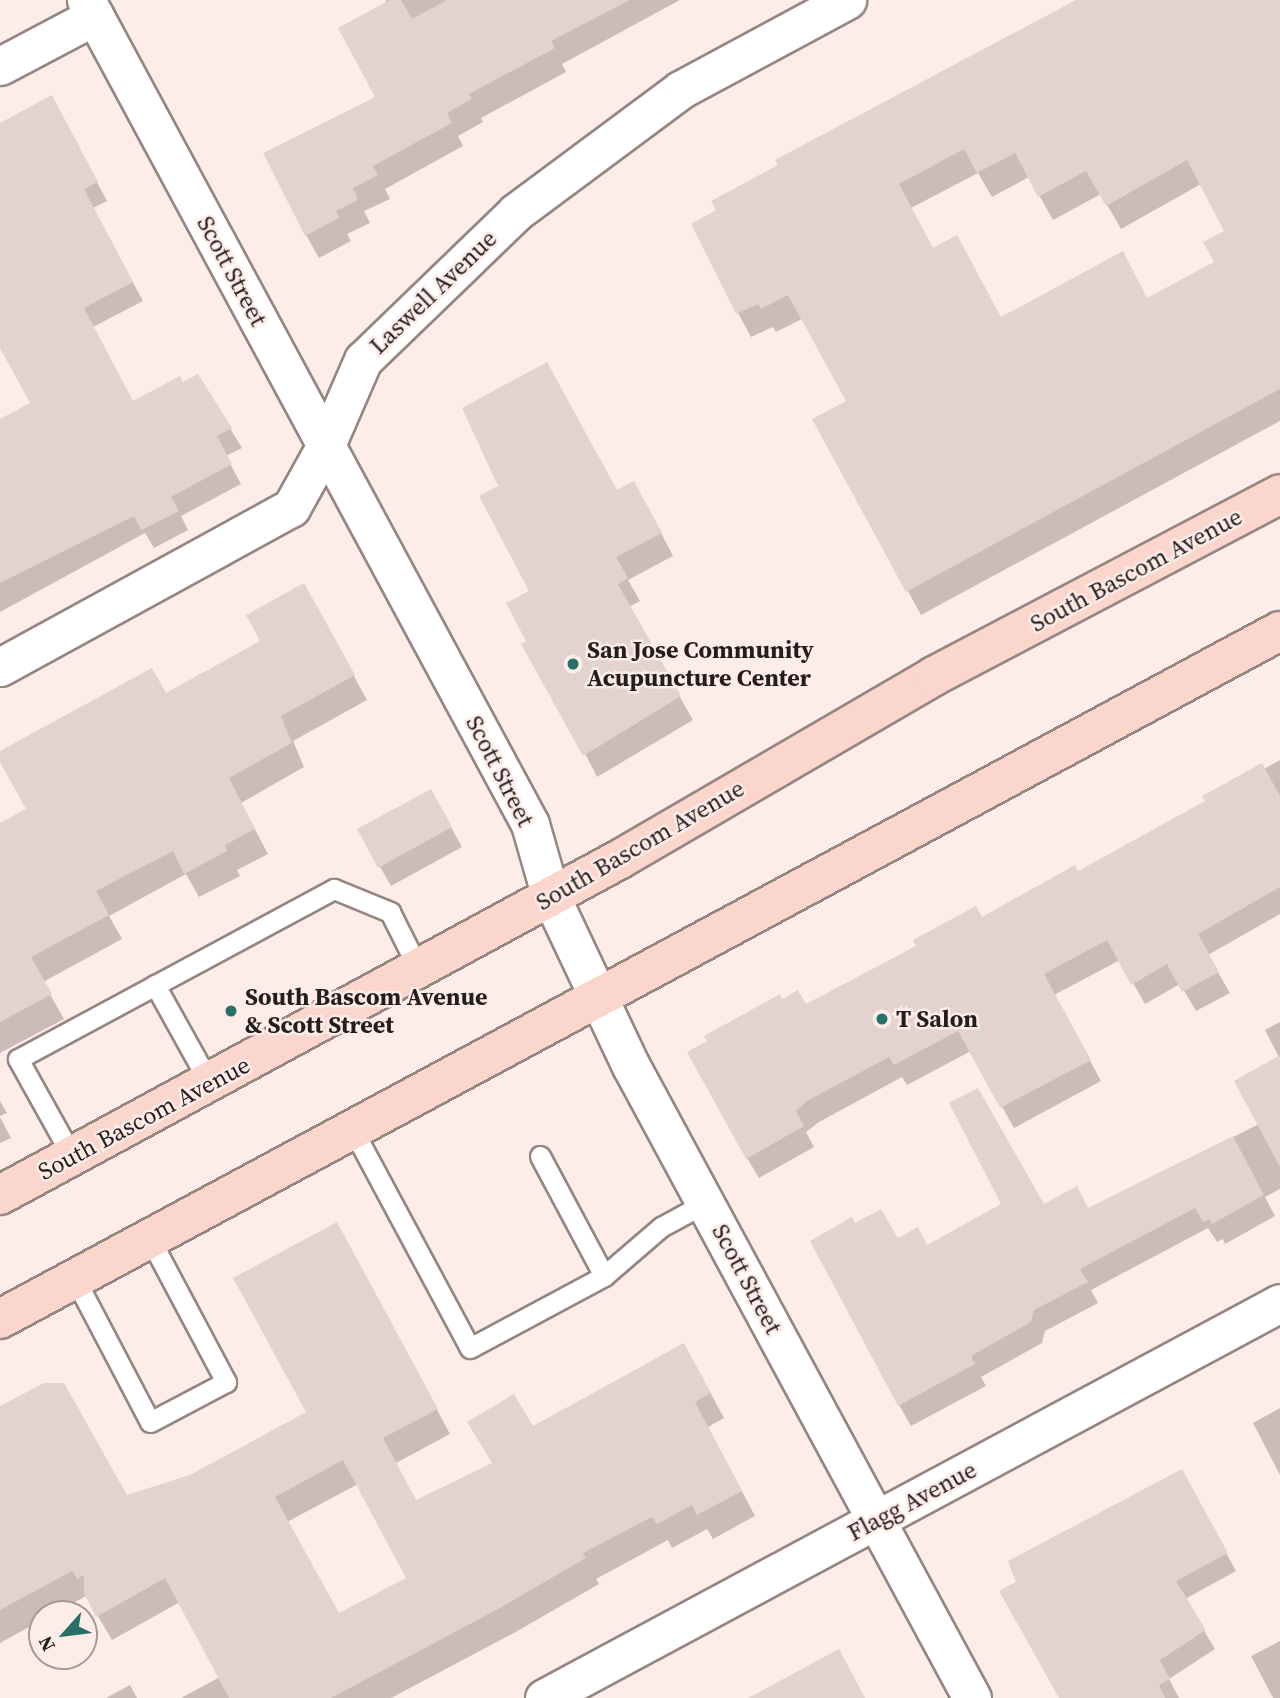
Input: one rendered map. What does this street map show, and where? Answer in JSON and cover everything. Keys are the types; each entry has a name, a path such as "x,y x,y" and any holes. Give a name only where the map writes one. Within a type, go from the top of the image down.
{"main road":[{"name":"South Bascom Avenue","path":"0,1195 210,1084 551,897 934,676 1280,494"},
{"path":"0,1319 1280,631"}],"street":[{"name":"Laswell Avenue","path":"0,667 291,508 326,445 363,360 516,212 680,90 847,0"},
{"name":"Scott Street","path":"90,8 530,824 551,897 631,1066 972,1698"},
{"path":"0,66 90,8"},
{"name":"Flagg Avenue","path":"544,1698 1280,1303"}],"lane":[{"path":"72,1156 18,1059 334,889 390,912 419,970"},
{"path":"155,985 210,1084"},
{"path":"353,1130 470,1348 604,1276 662,1227 705,1203"},
{"path":"540,1156 604,1276"},
{"path":"75,1279 150,1422 215,1388 226,1382 149,1239"}],"building":[{"path":"390,0 401,0 412,19 447,0 630,0 551,41 555,48 469,94 472,99 447,113 452,123 373,166 378,175 353,188 358,200 336,211 339,218 305,236 263,153 375,97 338,28"},
{"path":"1076,0 1280,0 1280,389 906,592 812,419 846,401 788,295 761,309 758,304 736,314 691,224 716,210 711,201 778,165 775,160","holes":["964,149 977,173 1015,153 1038,197 1086,171 1106,206 1187,160 1224,231 1203,242 1214,262 1147,298 1123,251 1001,317 957,235 933,248 899,184"]},
{"path":"52,95 98,182 84,189 133,282 84,308 133,401 180,376 183,382 198,374 232,428 217,436 232,464 171,497 179,511 141,530 134,516 0,583 0,419 30,403 0,348 0,123"},
{"path":"547,362 617,490 634,481 662,533 616,557 628,578 618,584 681,696 583,756 521,644 526,641 506,603 529,591 479,496 498,486 462,408"},
{"path":"304,583 355,675 281,716 292,743 229,778 255,829 225,845 227,851 184,874 173,851 96,891 109,915 31,957 52,994 0,1022 0,823 26,809 0,762 0,751 152,668 166,693 260,641 246,615"},
{"path":"1262,763 1280,796 1280,887 1198,934 1219,972 1182,992 1167,964 1131,985 1107,940 1044,974 1091,1060 1000,1108 958,1031 894,1065 889,1057 807,1101 796,1111 804,1126 746,1159 687,1052 707,1041 704,1036 780,994 782,999 798,990 806,1004 916,946 913,940 976,906 982,917 1075,865 1078,871 1205,801 1202,796"},
{"path":"431,789 452,827 378,868 357,829"},
{"path":"1280,1055 1280,1167 1234,1081"},
{"path":"978,1088 1044,1204 1077,1186 1088,1208 1233,1136 1264,1195 1212,1224 1209,1219 1203,1222 1195,1208 1080,1269 1088,1282 1034,1310 1031,1322 971,1356 975,1364 898,1406 810,1241 852,1217 855,1223 881,1209 898,1238 918,1227 927,1245 1001,1204 949,1103"},
{"path":"337,1222 438,1409 383,1438 416,1500 492,1463 467,1422 514,1394 533,1426 684,1343 711,1393 695,1402 742,1491 697,1515 692,1505 657,1524 652,1517 583,1553 586,1558 500,1608 331,1698 229,1698 165,1578 98,1616 98,1600 88,1600 84,1593 84,1575 77,1579 72,1571 0,1610 0,1406 44,1383 64,1383 127,1495 190,1475 306,1412 233,1278","holes":["343,1460 406,1578 339,1613 275,1497"]},
{"path":"1182,1469 1228,1553 1176,1581 1206,1630 1160,1660 1170,1679 1159,1685 1165,1698 1059,1698 999,1591 1016,1582 1008,1561"},
{"path":"839,1649 865,1698 748,1698"}],"place":[{"name":"San Jose Community Acupuncture Center","path":"573,664"},
{"name":"South Bascom Avenue & Scott Street","path":"231,1011"},
{"name":"T Salon","path":"882,1019"}]}
